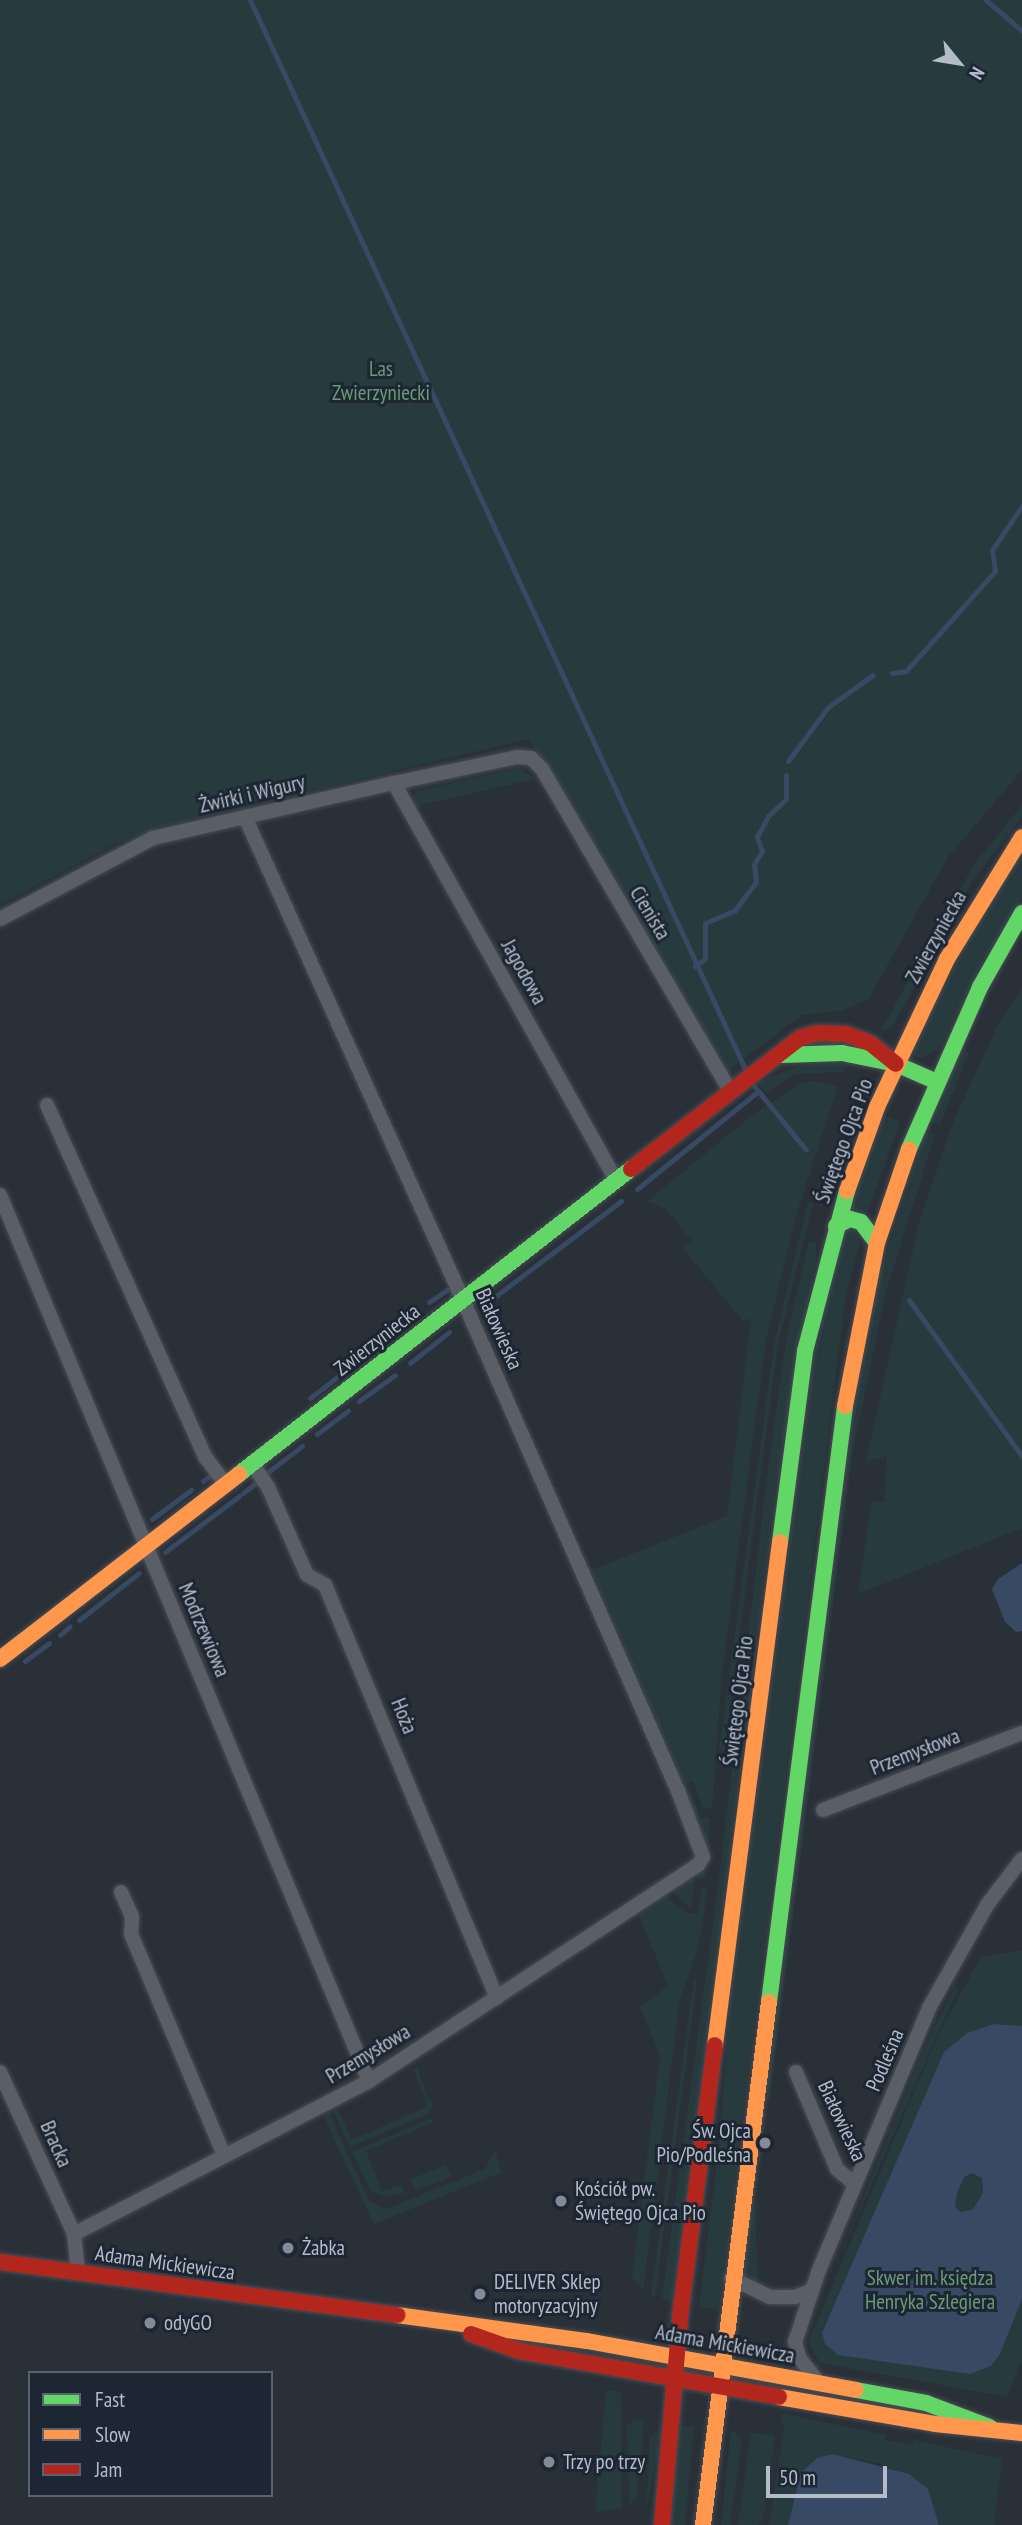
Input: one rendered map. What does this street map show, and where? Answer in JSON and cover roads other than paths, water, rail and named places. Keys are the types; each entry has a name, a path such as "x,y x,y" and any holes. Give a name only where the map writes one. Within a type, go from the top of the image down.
{"main road":[{"name":"Zwierzyniecka","path":"895,1064 947,959 1022,836"},
{"path":"703,2525 720,2363 846,1386 877,1243 935,1081 980,987 1022,914"},
{"name":"Zwierzyniecka","path":"0,1659 800,1038 831,1033 870,1043 895,1064 935,1081"},
{"name":"Świętego Ojca Pio","path":"662,2525 676,2356 805,1351 836,1226 895,1064"},
{"path":"836,1226 850,1219 861,1222 877,1243"},
{"name":"Adama Mickiewicza","path":"0,2262 449,2326 513,2329 720,2363 926,2403 990,2427"},
{"name":"Adama Mickiewicza","path":"449,2326 519,2351 935,2424 990,2427 1022,2433"}],"street":[{"name":"Żwirki i Wigury","path":"0,919 153,838 394,783 517,757 531,758"},
{"name":"Cienista","path":"531,758 542,769 734,1089"},
{"name":"Jagodowa","path":"394,783 616,1181"},
{"name":"Białowieska","path":"244,817 463,1300 702,1847 701,1861"},
{"path":"47,1105 206,1458 226,1485"},
{"name":"Modrzewiowa","path":"0,1195 369,2081"},
{"name":"Hoża","path":"251,1464 268,1487 307,1575 325,1585 497,1998"},
{"name":"Przemysłowa","path":"823,1810 1022,1733"},
{"name":"Podleśna","path":"819,2383 799,2357 794,2342 811,2291 854,2184 951,1966 987,1905 1022,1859"},
{"name":"Przemysłowa","path":"74,2234 369,2081 701,1861"},
{"path":"121,1892 132,1955 224,2155"},
{"name":"Bracka","path":"0,2072 74,2234"},
{"name":"Białowieska","path":"796,2072 836,2169 854,2184"},
{"path":"74,2234 78,2240 78,2272"},
{"path":"731,2278 770,2297 795,2297 811,2291"}],"water":[{"path":"1022,1563 1022,1631 1016,1632 1005,1622 992,1589 998,1579"},
{"name":"Skwer im. księdza Henryka Szlegiera","path":"994,2024 1022,2026 1022,2299 1000,2354 991,2366 970,2374 838,2355 825,2344 822,2333 944,2052 967,2033","holes":["972,2173 982,2178 983,2193 973,2209 961,2212 955,2207 957,2193 964,2177"]},
{"path":"833,2454 909,2474 928,2489 939,2525 788,2525 801,2473 817,2458"}],"waterway":[{"path":"250,0 747,1073"},
{"path":"986,0 1022,31"},
{"path":"892,673 906,671 995,571 992,550 1022,506"},
{"path":"788,761 828,707 873,675"},
{"path":"695,966 705,959 705,923 735,910 756,882 754,864 762,851 757,837 768,816 786,799 786,775"},
{"path":"751,1082 806,1150"},
{"path":"637,1189 757,1092"},
{"path":"484,1305 621,1201"},
{"path":"429,1302 447,1290"},
{"path":"909,1300 1022,1456"},
{"path":"400,1324 410,1316"},
{"path":"410,1363 449,1332"},
{"path":"310,1398 375,1348"},
{"path":"359,1401 395,1375"},
{"path":"317,1434 348,1411"},
{"path":"268,1472 302,1446"},
{"path":"203,1481 211,1475"},
{"path":"243,1493 257,1482"},
{"path":"152,1519 191,1490"},
{"path":"165,1552 239,1496"},
{"path":"79,1620 139,1573"},
{"path":"60,1635 70,1626"},
{"path":"25,1661 49,1643"}],"place":[{"name":"Św. Ojca Pio/Podleśna","path":"765,2143"},
{"name":"Kościół pw. Świętego Ojca Pio","path":"561,2201"},
{"name":"Żabka","path":"288,2248"},
{"name":"DELIVER Sklep motoryzacyjny","path":"480,2294"},
{"name":"odyGO","path":"150,2323"},
{"name":"Trzy po trzy","path":"549,2462"}],"park label":[{"name":"Las Zwierzyniecki","path":"381,381"}]}
